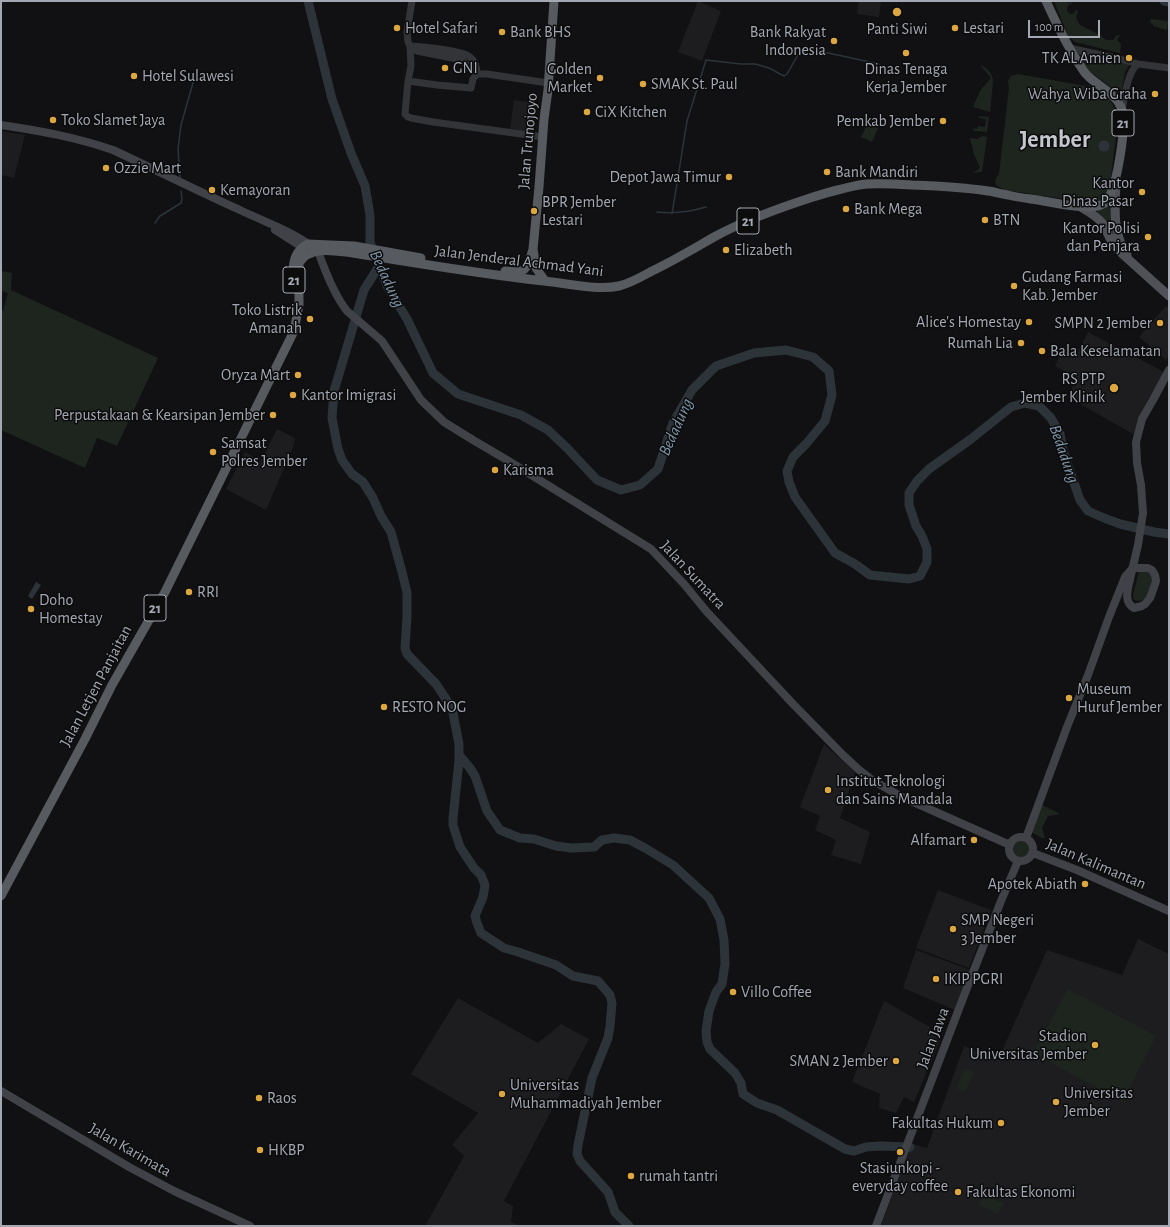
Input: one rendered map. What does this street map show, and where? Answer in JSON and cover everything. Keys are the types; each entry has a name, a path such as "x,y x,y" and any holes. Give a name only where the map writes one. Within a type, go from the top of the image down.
{"highway":[{"name":"Jalan Trunojoyo","path":"545,281 536,268 533,249 554,1"},
{"name":"21","path":"1046,1 1069,48 1085,74 1114,96 1122,110 1123,134 1116,175 1108,199 1104,204 1099,206 1079,206"},
{"name":"Jalan Jenderal Achmad Yani","path":"312,251 354,250 406,258 509,278 608,287 619,286 669,263 725,231 748,221 793,203 841,189 862,185 896,184 960,188 989,191 1079,206"},
{"name":"Jalan Jenderal Achmad Yani","path":"406,258 516,272 522,271 526,268 533,249"},
{"name":"21","path":"298,316 299,263 302,258 312,251"},
{"name":"21","path":"298,316 295,305 293,266 295,256 312,251"},
{"name":"Jalan Letjen Panjaitan","path":"1,896 85,739 112,685 165,592 294,331 298,316"}],"main road":[{"path":"1,125 62,135 114,150 264,222 270,227 289,235 312,251"},
{"path":"1116,175 1116,230 1122,246 1133,265"},
{"path":"1079,206 1102,222 1113,245 1123,256 1169,296"},
{"name":"Jalan Sumatra","path":"312,251 347,311 386,346 421,400 444,422 651,549 684,584 707,612 794,705 843,755 872,780 906,799 1010,845"},
{"path":"1026,838 1125,577 1132,569 1136,568 1148,568 1152,570 1156,581 1150,598 1142,606 1134,608 1131,607 1127,601 1130,579 1138,546 1143,513 1136,442 1142,419 1169,370"},
{"path":"1016,838 1026,838 1032,844 1033,853 1027,860 1021,862 1018,861 1011,855 1009,851 1010,845 1016,838"},
{"name":"Jalan Kalimantan","path":"1033,853 1077,870 1169,911"},
{"name":"Jalan Jawa","path":"876,1226 964,993 1018,861"},
{"name":"Jalan Karimata","path":"1,1091 129,1167 174,1191 250,1226"}],"street":[{"path":"412,1 407,32 410,46 411,66 408,80 405,114 408,117 433,122 543,137"},
{"path":"408,80 445,86 471,88 473,79 477,74 475,63 469,56 439,49 410,46"},
{"path":"1069,48 1138,64 1169,68"},
{"path":"1122,110 1129,78 1138,64"},
{"path":"477,74 487,74 548,83"}],"shaded area":[{"path":"698,1 721,11 702,61 678,52"},
{"path":"859,1 881,1 879,17 857,14"},
{"path":"1054,1 1071,2 1072,4 1067,7 1067,11 1070,14 1073,14 1076,9 1078,12 1076,17 1080,25 1100,35 1106,40 1113,40 1117,35 1120,35 1117,40 1121,44 1120,53 1075,42 1068,36"},
{"path":"1151,19 1168,21 1167,30 1153,26 1153,24 1150,23"},
{"path":"1075,51 1130,64 1125,72 1121,95 1088,70"},
{"path":"980,65 990,72 993,79 990,112 973,107 980,91 991,78"},
{"path":"1018,74 1097,88 1104,93 1113,105 1118,121 1110,184 1105,199 1092,203 1005,190 996,185 995,180 999,174 1009,88 1008,81 1011,76"},
{"path":"514,100 537,103 533,132 510,129"},
{"path":"979,116 989,117 987,132 974,131 973,128 977,129 978,126 985,127 986,119 979,118"},
{"path":"870,119 880,124 872,142 861,137"},
{"path":"1,131 25,135 14,178 1,175"},
{"path":"983,136 987,137 982,172 973,173 980,168 974,154 970,138 977,139"},
{"path":"1104,140 1108,142 1110,146 1108,150 1104,152 1100,150 1098,146 1100,142"},
{"path":"1113,195 1115,238 1102,216 1096,210"},
{"path":"1,271 12,273 11,290 158,358 117,446 97,438 85,468 1,430 1,310 3,311 8,293 1,291"},
{"name":"SMPN 2 Jember","path":"1166,306 1169,308 1169,355 1166,360 1139,337"},
{"name":"RS PTP Jember Klinik","path":"1088,332 1164,372 1133,434 1068,397 1077,378 1055,366 1064,347 1077,354"},
{"path":"277,429 295,438 293,447 266,510 226,489 245,452 261,461"},
{"path":"1139,571 1150,572 1152,580 1147,597 1141,601 1134,600 1133,595"},
{"path":"36,582 41,585 32,599 28,596"},
{"name":"Institut Teknologi dan Sains Mandala","path":"824,744 855,772 840,818 870,832 861,864 831,855 836,840 815,830 820,816 800,807"},
{"path":"1040,804 1060,814 1048,816 1042,828 1045,838 1031,832"},
{"path":"1021,837 1026,838 1032,844 1032,854 1026,860 1021,861 1016,860 1010,854 1009,849 1010,844 1016,838"},
{"name":"SMP Negeri 3 Jember","path":"938,890 991,910 969,968 916,948"},
{"name":"Universitas Jember","path":"1138,939 1169,954 1169,1226 881,1226 912,1144 927,1148 964,1046 998,1060 1047,950 1122,975"},
{"name":"IKIP PGRI","path":"916,950 970,970 955,1010 903,988"},
{"name":"Stadion Universitas Jember","path":"1068,989 1156,1036 1122,1101 1033,1053"},
{"name":"Universitas Muhammadiyah Jember","path":"458,998 538,1043 561,1024 589,1039 504,1201 513,1206 511,1222 520,1226 425,1226 464,1156 452,1145 478,1113 411,1074"},
{"name":"SMAN 2 Jember","path":"884,1001 930,1027 929,1032 940,1041 914,1102 904,1097 896,1113 879,1108 880,1094 852,1082"},
{"path":"965,1068 974,1072 965,1092 956,1088"},
{"path":"984,1195 1003,1203 998,1214 979,1205"}],"waterway":[{"name":"Bedadung","path":"308,1 332,99 351,153 365,186 370,215 370,242 387,286 407,319 433,373 458,394 521,415 548,430 597,480 621,490 640,485 658,469 673,423 692,390 716,366 754,353 786,350 813,357 829,371 832,395 825,421 793,457 787,471 789,482 795,497 835,553 855,564 870,575 909,579 920,576 927,562 927,549 916,526 909,505 909,493 917,481 929,469 971,439 1011,407 1025,403 1039,406 1051,418 1060,434 1063,451 1080,500 1088,511 1120,524 1169,534"},
{"path":"1164,1 1169,2"},
{"path":"672,214 687,121 706,60 755,64 769,68 784,76 787,74 799,53 806,46 810,49 879,64"},
{"path":"180,178 178,149 181,125 197,69"},
{"path":"155,223 160,216 181,203 181,191"},
{"path":"657,212 682,212 706,207"},
{"path":"379,266 364,290 334,391 332,418 338,449 342,460 352,474 363,482 391,532 407,593 405,648 407,654 436,684 452,708 459,744 459,761 453,825 460,847 474,868 481,875 485,885 483,897 475,916 481,933 504,948 556,965 573,976 598,981 610,995 612,1003 608,1038 592,1078 577,1154 580,1161 608,1192 615,1212 629,1226"},
{"path":"459,755 475,776 487,811 500,830 520,838 534,839 556,846 571,848 594,847 602,840 614,838 630,840 673,865 709,898 720,919 724,940 725,964 722,984 716,992 709,1011 706,1031 707,1042 710,1049 735,1073 741,1083 743,1094 757,1103 777,1110 845,1149 854,1151 866,1147 910,1147"}],"place":[{"name":"Panti Siwi","path":"897,12"},
{"name":"Hotel Safari","path":"397,28"},
{"name":"Lestari","path":"955,28"},
{"name":"Bank BHS","path":"502,32"},
{"name":"Bank Rakyat Indonesia","path":"834,41"},
{"name":"Dinas Tenaga Kerja Jember","path":"906,53"},
{"name":"TK AL Amien","path":"1129,58"},
{"name":"GNI","path":"445,68"},
{"name":"Hotel Sulawesi","path":"134,76"},
{"name":"Golden Market","path":"600,78"},
{"name":"SMAK St. Paul","path":"643,84"},
{"name":"Wahya Wiba Graha","path":"1155,94"},
{"name":"CiX Kitchen","path":"587,112"},
{"name":"Toko Slamet Jaya","path":"53,120"},
{"name":"Pemkab Jember","path":"943,121"},
{"name":"Ozzie Mart","path":"106,168"},
{"name":"Bank Mandiri","path":"827,172"},
{"name":"Depot Jawa Timur","path":"729,177"},
{"name":"Kemayoran","path":"212,190"},
{"name":"Kantor Dinas Pasar","path":"1142,192"},
{"name":"Bank Mega","path":"846,209"},
{"name":"BPR Jember Lestari","path":"534,211"},
{"name":"BTN","path":"985,220"},
{"name":"Kantor Polisi dan Penjara","path":"1148,237"},
{"name":"Elizabeth","path":"726,250"},
{"name":"Gudang Farmasi Kab. Jember","path":"1014,286"},
{"name":"Toko Listrik Amanah","path":"310,319"},
{"name":"Alice's Homestay","path":"1029,322"},
{"name":"SMPN 2 Jember","path":"1160,323"},
{"name":"Rumah Lia","path":"1021,343"},
{"name":"Bala Keselamatan","path":"1042,351"},
{"name":"Oryza Mart","path":"298,375"},
{"name":"RS PTP Jember Klinik","path":"1114,388"},
{"name":"Kantor Imigrasi","path":"293,395"},
{"name":"Perpustakaan & Kearsipan Jember","path":"273,415"},
{"name":"Samsat Polres Jember","path":"213,452"},
{"name":"Karisma","path":"495,470"},
{"name":"RRI","path":"189,592"},
{"name":"Doho Homestay","path":"31,609"},
{"name":"Museum Huruf Jember","path":"1069,698"},
{"name":"RESTO NOG","path":"384,707"},
{"name":"Institut Teknologi dan Sains Mandala","path":"828,790"},
{"name":"Alfamart","path":"974,840"},
{"name":"Apotek Abiath","path":"1085,884"},
{"name":"SMP Negeri 3 Jember","path":"953,929"},
{"name":"IKIP PGRI","path":"936,979"},
{"name":"Villo Coffee","path":"733,992"},
{"name":"Stadion Universitas Jember","path":"1095,1045"},
{"name":"SMAN 2 Jember","path":"896,1061"},
{"name":"Universitas Muhammadiyah Jember","path":"502,1094"},
{"name":"Raos","path":"259,1098"},
{"name":"Universitas Jember","path":"1056,1102"},
{"name":"Fakultas Hukum","path":"1001,1123"},
{"name":"HKBP","path":"260,1150"},
{"name":"Stasiunkopi - everyday coffee","path":"900,1152"},
{"name":"rumah tantri","path":"631,1176"},
{"name":"Fakultas Ekonomi","path":"958,1192"}],"district":[{"name":"Jember","path":"1055,140"}]}
